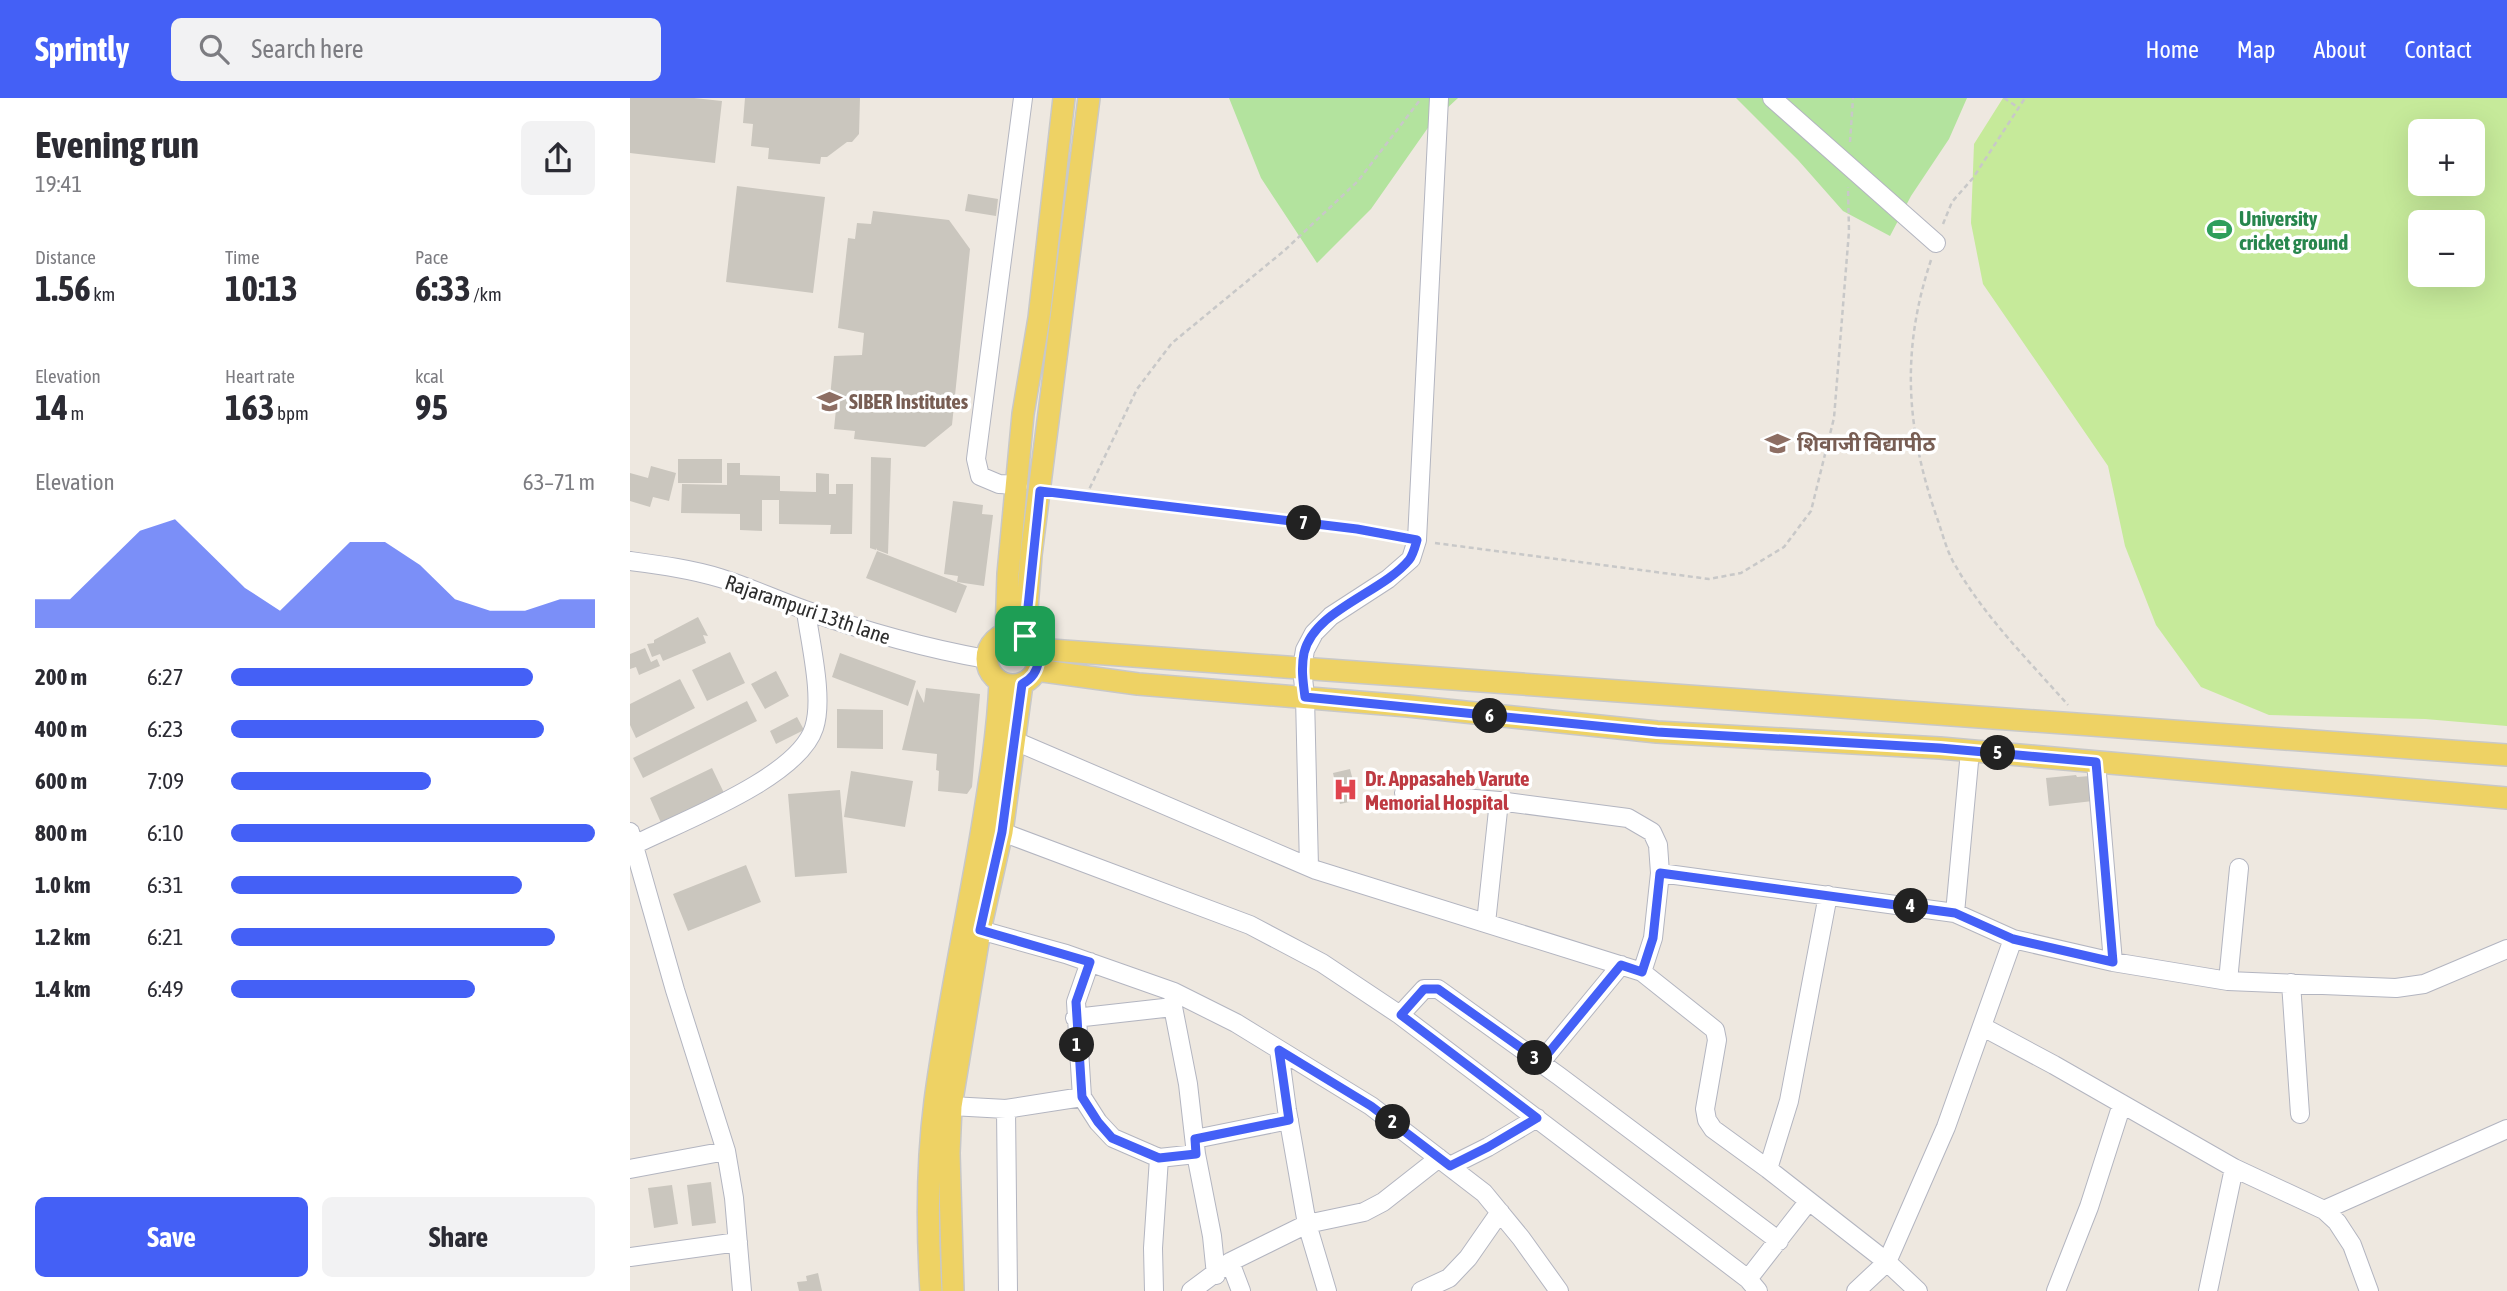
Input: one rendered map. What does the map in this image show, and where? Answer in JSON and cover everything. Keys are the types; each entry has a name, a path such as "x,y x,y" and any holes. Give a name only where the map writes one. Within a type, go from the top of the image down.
{"main road":[{"path":"1064,98 1039,318 1023,414 1008,575 1025,655 1007,685 1000,682 989,671 986,659 994,642 1025,655 1139,684 1305,697 1657,732 1970,751 2507,798"},
{"path":"953,1291 949,1153 951,1106 980,930 1002,832 1015,741 1040,491 1089,98"},
{"path":"1025,655 1302,668 2507,755"},
{"path":"931,1291 929,1172 935,1101 990,781 1000,682"}],"street":[{"path":"1018,485 999,484 980,476 976,458 1023,98"},
{"path":"1309,867 1302,668 1305,650 1314,633 1331,616 1388,579 1411,559 1417,540 1439,98"},
{"path":"1772,98 1936,243"},
{"name":"Rajarampuri 13th lane","path":"630,561 718,578 806,611 935,650 986,659"},
{"path":"742,1291 734,1198 726,1151 636,877 632,839 760,784 807,745 815,726 818,699 806,611"},
{"path":"1015,741 1309,867 1642,972 1715,1030 1717,1040 1704,1109 1713,1129 1887,1262 1918,1291"},
{"path":"1955,913 1970,751"},
{"path":"2096,762 2113,962"},
{"path":"1404,793 1499,801 1628,818 1652,832 1658,845 1660,873 1653,938 1642,972"},
{"path":"1486,923 1499,801"},
{"path":"1002,832 1250,925 1322,963 1401,1015 1753,1285 1779,1241 1808,1202"},
{"path":"2228,981 2239,868"},
{"path":"1660,873 1955,913 2013,939 2113,962 2228,981 2396,988 2424,984 2507,949"},
{"path":"1768,1169 1789,1101 1800,1052 1828,895"},
{"path":"980,930 1090,962 1173,1000 1236,1023 1371,1106 1484,1193 1559,1291"},
{"path":"1856,1291 1887,1262 1946,1127 2013,939"},
{"path":"1090,962 1076,1002 1075,1018 1082,1097 1112,1138 1159,1158 1289,1120"},
{"path":"1541,1062 1621,965"},
{"path":"2291,983 2301,1114"},
{"path":"1401,1015 1424,989 1438,989 1541,1062 1779,1241"},
{"path":"1075,1018 1173,1000"},
{"path":"1173,1000 1216,1275"},
{"path":"1983,1027 2234,1168 2324,1210 2337,1222 2352,1245 2369,1291"},
{"path":"1279,1050 1307,1224 1327,1291"},
{"path":"951,1106 1006,1109 1082,1097"},
{"path":"2056,1291 2089,1207 2122,1104"},
{"path":"1006,1109 1008,1291"},
{"path":"1191,1291 1230,1262 1307,1224 1364,1212 1445,1162 1488,1147 1537,1118"},
{"path":"2324,1210 2507,1129"},
{"path":"630,1169 726,1151"},
{"path":"1154,1291 1153,1248 1159,1158"},
{"path":"2208,1291 2234,1168"},
{"path":"1421,1291 1450,1284 1500,1212"},
{"path":"630,1257 738,1242"},
{"path":"1230,1262 1241,1291"}],"path":[{"path":"1086,496 1137,389 1172,344 1285,250 1358,181 1422,98"},
{"path":"1040,491 1357,529 1417,540 1709,579 1741,573 1784,547 1811,511 1834,418 1849,231 1847,163 1854,111 1853,98"},
{"path":"2004,98 2019,108"},
{"path":"2025,98 1973,178 1952,202 1936,243 1922,286 1910,367 1911,403 1921,471 1953,562 1970,590 2086,725"}],"green space":[{"path":"1229,98 1458,98 1432,122 1371,209 1317,263 1261,178"},
{"path":"1736,98 1967,98 1949,139 1911,196 1890,236 1843,211 1798,160"},
{"path":"2003,98 2507,98 2507,726 2425,719 2269,715 2201,687 2156,625 2125,546 2108,466 1983,284 1971,223 1974,144"}],"building":[{"path":"630,98 722,101 715,163 630,153"},
{"path":"745,98 860,98 859,134 852,142 847,142 827,157 821,157 820,164 768,159 769,148 751,146 753,124 743,123"},
{"path":"737,186 825,197 813,293 726,282"},
{"path":"968,194 998,199 996,216 965,211"},
{"path":"873,211 949,220 970,249 952,425 925,447 854,439 855,431 834,429 836,409 829,408 834,356 862,355 864,333 838,328 848,238 855,239 857,223 871,224"},
{"path":"871,457 891,458 888,554 877,548 870,548"},
{"path":"678,459 722,459 722,483 678,483"},
{"path":"727,463 740,463 740,475 780,476 780,491 816,492 816,473 829,474 829,494 836,494 836,484 853,484 852,534 830,534 831,525 779,524 779,500 762,500 762,531 740,530 740,514 681,513 682,484 727,485"},
{"path":"651,466 676,473 669,501 653,497 650,507 630,501 630,473 648,478"},
{"path":"953,501 983,505 982,514 993,515 984,586 957,582 958,576 944,574"},
{"path":"877,551 967,586 956,613 866,578"},
{"path":"698,617 708,636 703,635 706,643 663,661 660,654 652,657 647,644 654,643 654,640"},
{"path":"645,648 651,662 657,659 660,666 639,675 636,667 630,669 630,654"},
{"path":"730,652 745,683 707,701 692,670"},
{"path":"840,653 916,681 908,706 832,677"},
{"path":"776,671 789,696 765,709 751,684"},
{"path":"680,679 695,708 636,738 630,725 630,704"},
{"path":"926,688 980,694 972,787 967,794 938,791 937,754 902,750 917,689 924,703"},
{"path":"747,701 757,721 643,778 633,758"},
{"path":"837,709 883,710 883,749 837,748"},
{"path":"797,717 804,730 776,744 770,731"},
{"path":"712,768 725,795 662,825 650,798"},
{"path":"1350,769 1358,800 1340,804 1333,773"},
{"path":"851,771 913,781 905,827 844,817"},
{"path":"2090,776 2093,801 2049,806 2046,778"},
{"path":"840,790 847,873 795,877 788,794"},
{"path":"746,865 761,902 688,931 673,894"},
{"path":"711,1182 716,1223 692,1226 687,1185"},
{"path":"672,1185 678,1224 654,1228 648,1188"},
{"path":"818,1273 822,1291 799,1291 797,1282 807,1281 806,1276"}],"place":[{"name":"University cricket ground","path":"2219,230"},
{"name":"SIBER Institutes","path":"829,401"},
{"name":"शिवाजी विद्यापीठ","path":"1777,443"},
{"name":"Dr. Appasaheb Varute Memorial Hospital","path":"1345,790"}],"route":[{"path":"1040,491 1357,529 1417,540 1411,559 1388,579 1331,616 1314,633 1305,650 1302,668 1305,697 1657,732 1940,748 2096,762 2113,962 2013,939 1955,913 1660,873 1653,938 1642,972 1621,965 1541,1062 1438,989 1424,989 1418,993 1401,1015 1537,1118 1488,1147 1450,1166 1371,1106 1279,1050 1289,1120 1195,1139 1196,1154 1159,1158 1112,1138 1082,1097 1075,1018 1081,983 1090,962 980,930 1002,832 1022,684 1037,670 1039,658 1036,649 1025,636 1031,555 1040,491"}]}
